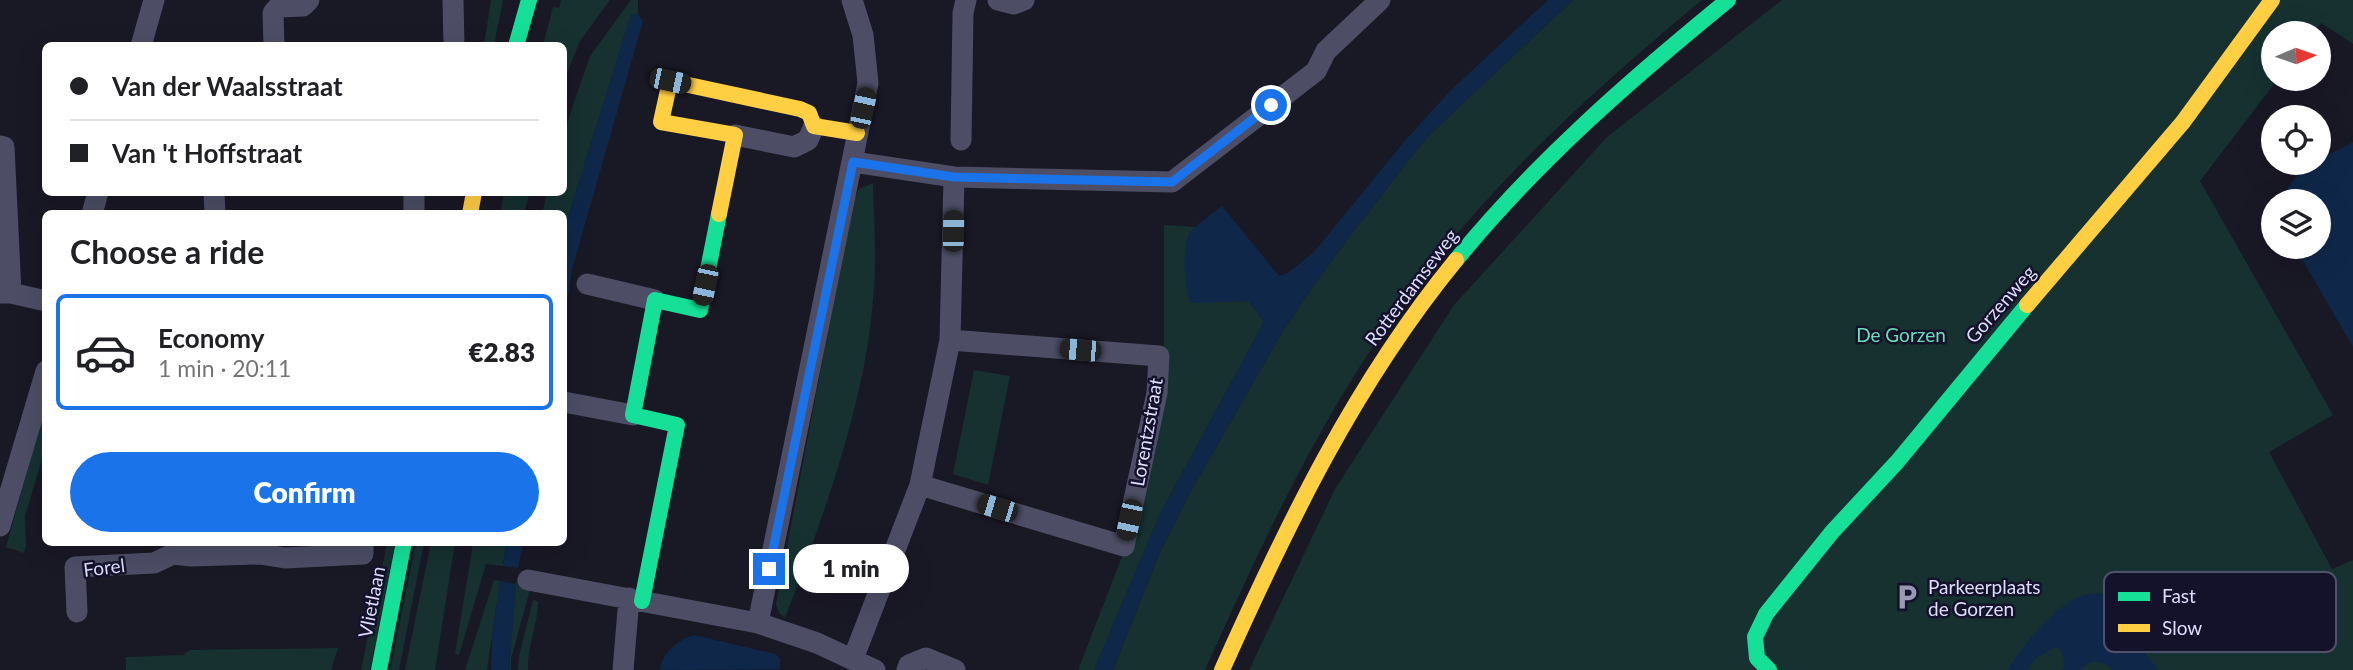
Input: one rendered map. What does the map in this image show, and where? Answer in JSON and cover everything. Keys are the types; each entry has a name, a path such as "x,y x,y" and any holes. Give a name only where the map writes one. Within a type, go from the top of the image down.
{"street":[{"path":"142,42 154,0"},
{"path":"274,42 273,13 278,7 303,6 309,0"},
{"path":"453,0 454,42"},
{"path":"517,42 529,0"},
{"path":"758,623 868,83 863,35 852,0"},
{"path":"961,140 963,13 966,0"},
{"path":"998,0 1014,4 1024,0"},
{"path":"853,162 954,177 1172,182 1316,71 1326,51 1379,0"},
{"name":"Rotterdamseweg","path":"1222,670 1315,471 1376,369 1433,288 1490,219 1577,128 1632,78 1728,0"},
{"name":"Gorzenweg","path":"1769,670 1757,658 1755,637 1766,614 1832,532 1897,462 2183,122 2272,0"},
{"path":"670,81 800,109 809,113 814,126 807,140 794,147 735,135 661,122 670,81"},
{"path":"814,126 857,133"},
{"path":"587,284 700,310 735,135"},
{"path":"0,146 4,147 6,293 42,300"},
{"path":"853,659 920,485 950,340 954,177"},
{"path":"633,415 655,300"},
{"name":"Lorentzstraat","path":"920,485 1124,546 1157,393 1159,356 950,340"},
{"path":"0,526 42,384"},
{"path":"567,403 677,425 623,651 623,670"},
{"name":"Forel","path":"77,612 75,567 154,563 172,548 191,556 260,554 285,558 363,554 363,546"},
{"name":"Vlietlaan","path":"379,670 403,546"},
{"path":"528,580 758,623 817,643 875,670"},
{"path":"907,670 909,665 926,658 955,670"}],"green space":[{"path":"491,0 503,0 495,42 484,42"},
{"path":"561,0 610,0 580,41 567,74 567,42 544,42 553,7 559,8"},
{"path":"631,0 638,0 638,14 631,15 567,220 567,210 543,210 546,196 567,196 567,125 590,56"},
{"path":"1573,0 1702,0 1546,138 1475,213 1409,295 1349,384 1322,430 1273,524 1205,670 1113,670 1161,550 1192,489 1283,331 1311,289 1427,137"},
{"name":"De Gorzen","path":"1782,0 2353,0 2353,44 2331,30 2331,21 2261,21 2261,91 2269,91 2200,181 2333,415 2269,452 2332,569 2353,560 2353,670 1249,670 1335,489 1454,305 1607,137"},
{"path":"873,183 874,285 861,380 840,462 785,618 779,613 776,604 852,206 859,189"},
{"path":"503,196 529,196 525,210 501,210"},
{"path":"1164,225 1197,227 1189,233 1191,302 1249,301 1264,322 1160,514 1094,670 1078,670 1132,531 1164,349"},
{"path":"974,370 1010,376 988,485 953,474"},
{"path":"42,418 42,460 25,516 26,546 24,553 6,547"},
{"path":"386,546 394,546 370,670 361,670"},
{"path":"415,546 423,546 399,670 390,670"},
{"path":"430,546 455,546 435,670 405,670"},
{"path":"473,546 506,546 503,566 486,564 459,655 455,654"},
{"path":"494,580 500,581 487,670 465,670"},
{"path":"516,581 531,586 509,670"},
{"path":"533,600 538,601 538,610 528,670 518,670 519,656"},
{"path":"338,648 331,670 126,670 126,657 183,655 190,650"}],"water":[{"path":"1548,0 1573,0 1427,137 1311,289 1283,331 1192,489 1161,550 1113,670 1094,670 1160,514 1264,322 1249,301 1191,303 1185,266 1186,245 1191,231 1222,206 1279,276 1288,273 1315,251 1403,143 1450,91"},
{"path":"631,14 638,14 643,21 573,266 567,301 567,220"},
{"path":"2353,142 2353,347 2302,259 2331,259 2331,189 2288,189 2299,175 2331,175 2331,154"},
{"path":"506,546 522,546 518,568 503,566"},
{"path":"500,581 516,584 509,670 491,670 492,637"},
{"path":"2104,593 2104,652 2144,652 2159,670 2113,670 2096,662 2080,670 2061,670 2064,665 2063,657 2060,649 2055,647 2035,659 2027,670 2007,670 2042,625 2065,605 2088,594"},
{"path":"694,635 775,654 780,658 780,669 660,670 664,658 672,648"}],"traffic: fast":[{"path":"517,42 529,0"},
{"path":"1456,260 1518,189 1585,123 1728,0"},
{"path":"642,601 677,425 633,415 655,300 700,310 719,214"},
{"path":"1769,670 1757,658 1755,637 1766,614 1832,532 1897,462 2027,305"},
{"path":"379,670 403,546"}],"traffic: slow":[{"path":"2027,305 2183,122 2272,0"},
{"path":"719,214 735,135 661,122 670,81 800,109 809,113 814,126 857,133"},
{"path":"471,210 473,196"},
{"path":"1222,670 1298,509 1355,406 1386,356 1456,260"}],"place":[{"name":"Parkeerplaats de Gorzen","path":"1907,597"}],"route":[{"path":"769,569 853,162 954,177 1172,182 1271,105"}]}
